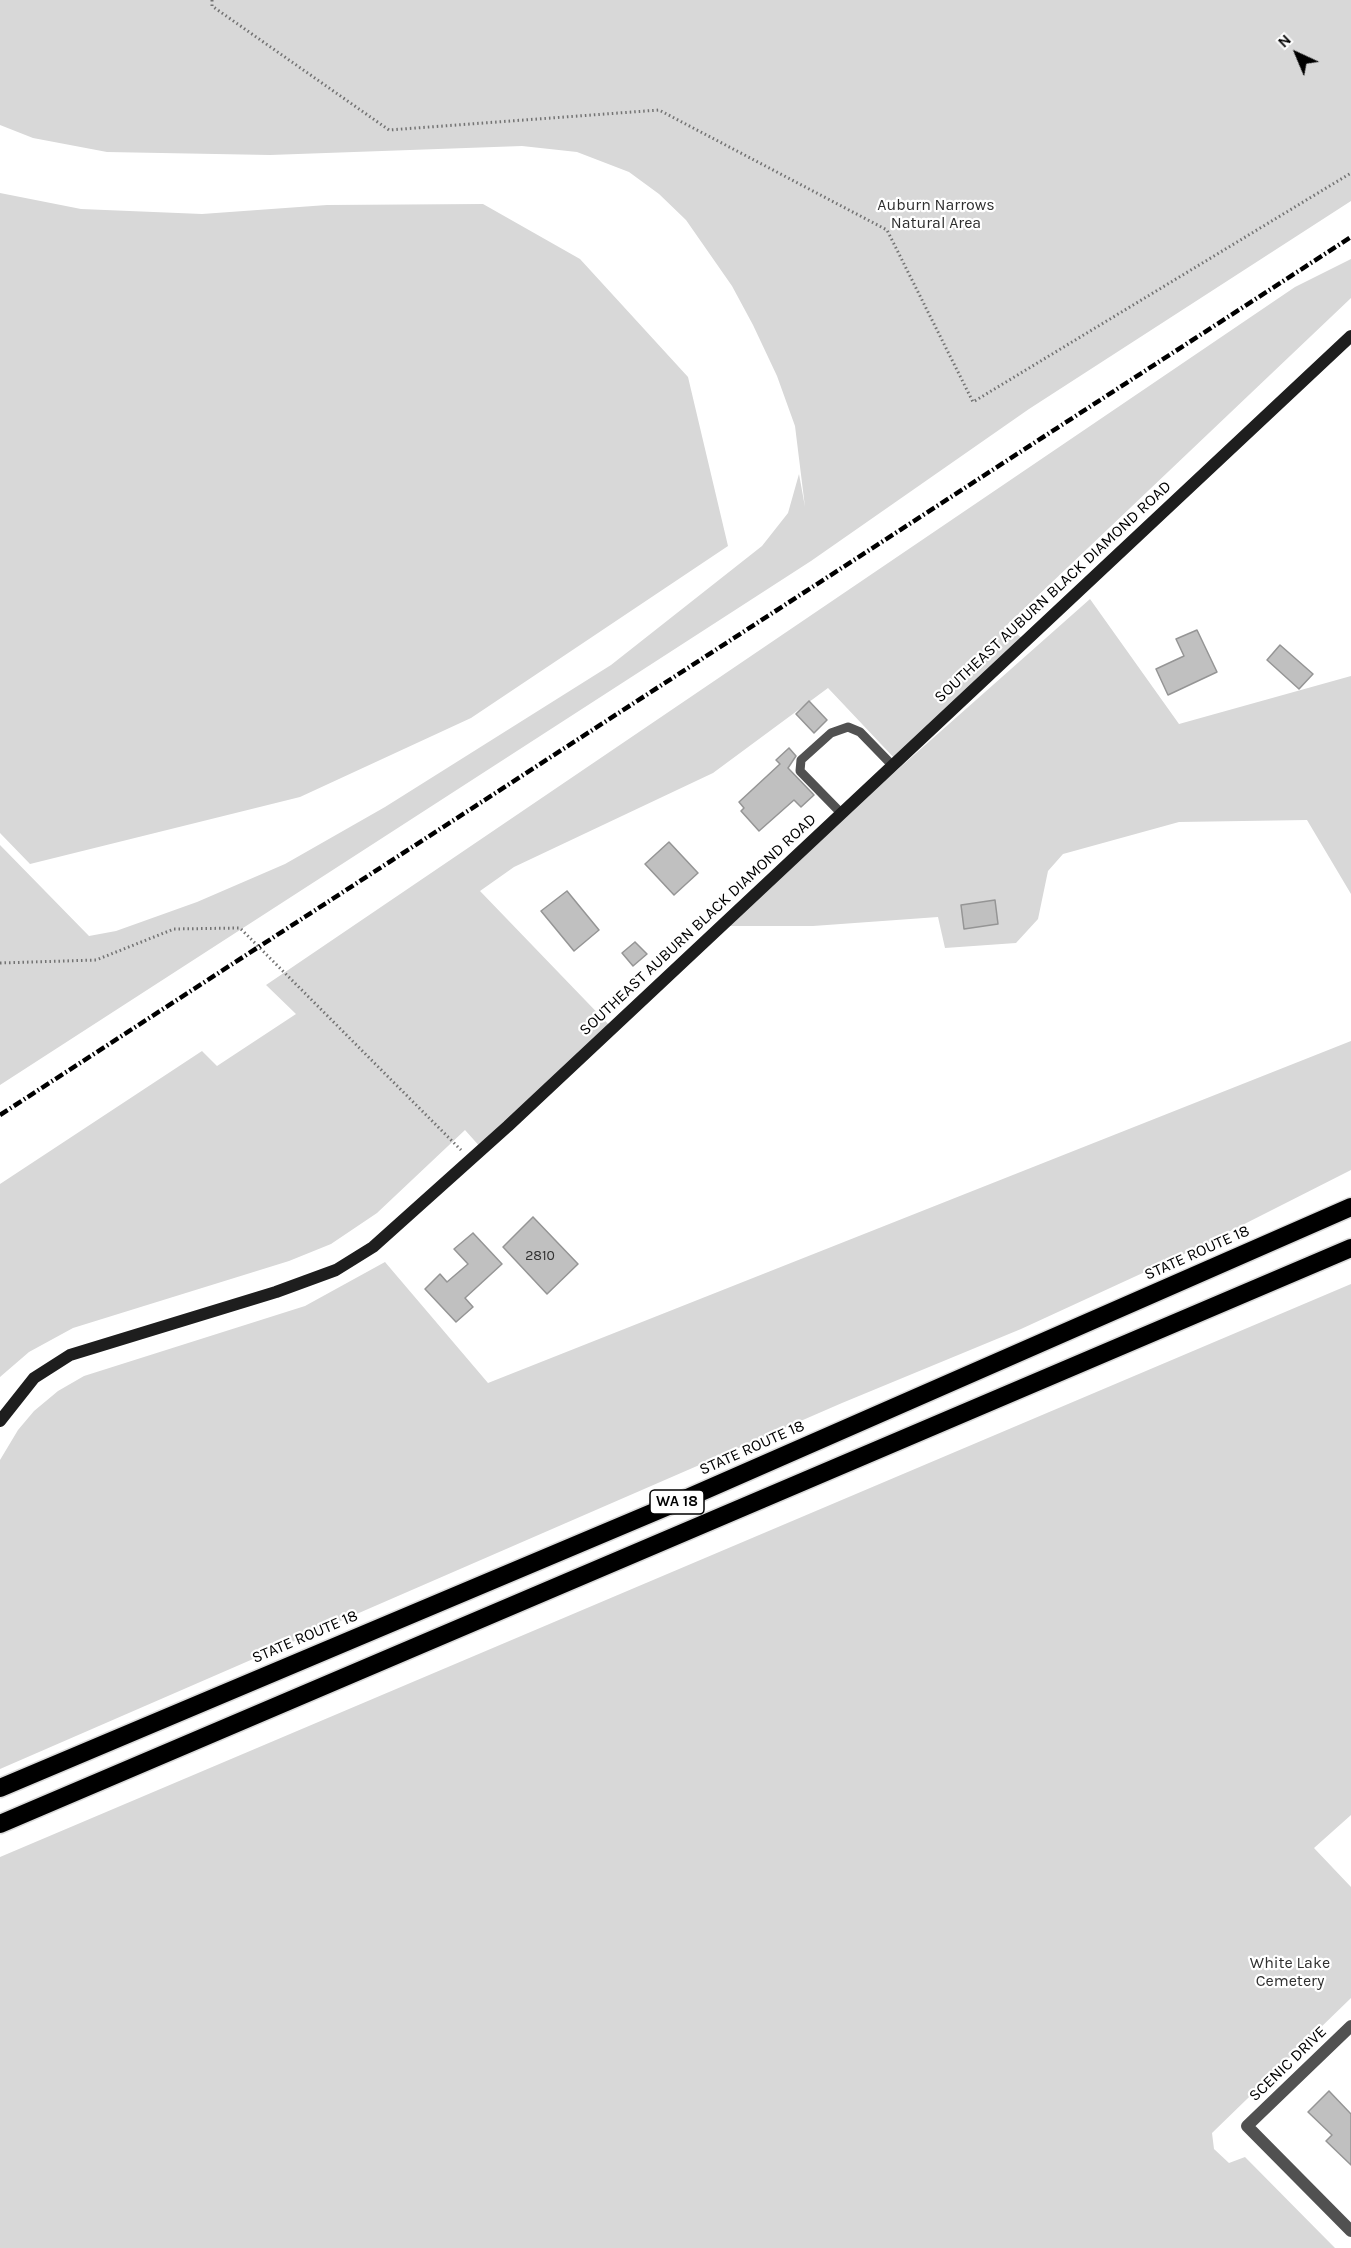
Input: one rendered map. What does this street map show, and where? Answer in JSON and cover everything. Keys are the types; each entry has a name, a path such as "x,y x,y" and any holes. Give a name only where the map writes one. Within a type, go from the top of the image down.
{"highway":[{"name":"STATE ROUTE 18","path":"0,1788 696,1494 1351,1207"},
{"name":"WA 18","path":"0,1824 1351,1248"}],"main road":[{"name":"SOUTHEAST AUBURN BLACK DIAMOND ROAD","path":"0,1421 34,1378 70,1355 276,1292 336,1270 373,1247 470,1160 1351,336"}],"street":[{"name":"SCENIC DRIVE","path":"1351,2026 1247,2126 1351,2231"}],"lane":[{"path":"841,813 800,771 801,760 831,733 848,727 860,732 892,765"}],"path":[{"path":"212,0 212,6 389,130 659,110 887,230 973,402 1351,173"},
{"path":"0,963 96,960 174,929 240,928 470,1160"}],"green space":[{"name":"Auburn Narrows Natural Area","path":"0,0 1351,0 1351,201 1029,409 811,561 0,1085 0,845 89,936 116,931 197,902 285,864 385,807 611,665 762,546 788,513 799,474 805,507 795,426 777,376 753,325 732,286 686,220 659,194 629,172 577,152 522,146 270,155 107,152 33,138 0,125"},
{"path":"0,193 81,209 202,214 327,205 483,204 580,259 688,377 728,546 471,718 300,797 30,864 0,833"},
{"path":"1351,259 1351,298 1007,625 1025,641 897,761 828,688 713,773 514,867 480,891 612,1028 482,1149 465,1130 377,1213 331,1244 289,1261 73,1328 29,1352 0,1377 0,1184 202,1051 217,1066 296,1014 266,985 1295,287"},
{"path":"1090,599 1179,724 1351,676 1351,894 1307,820 1179,822 1063,854 1048,871 1038,919 1016,943 945,948 938,917 813,926 721,926"},
{"path":"1351,1041 1351,1170 1197,1248 1021,1329 842,1403 0,1769 0,1460 18,1430 34,1411 58,1391 84,1376 305,1306 385,1262 488,1383"},
{"name":"White Lake Cemetery","path":"1351,1284 1351,1815 1314,1848 1351,1887 1351,1998 1212,2133 1214,2149 1229,2163 1245,2157 1335,2248 0,2248 0,1857"}],"building":[{"path":"1197,630 1217,672 1168,695 1156,669 1184,656 1176,639"},
{"path":"1280,645 1313,674 1299,689 1267,660"},
{"path":"809,701 827,720 814,733 796,714"},
{"path":"789,748 796,756 788,768 814,795 801,807 794,800 759,831 741,811 744,808 739,802 780,764 776,760"},
{"path":"669,842 698,873 674,895 645,864"},
{"path":"567,891 599,930 574,951 541,911"},
{"path":"995,900 998,924 964,929 961,905"},
{"path":"635,942 647,954 633,966 622,953"},
{"path":"533,1217 578,1264 547,1294 503,1247"},
{"path":"473,1233 502,1264 465,1298 473,1307 456,1322 425,1289 440,1274 447,1282 468,1264 454,1249"},
{"path":"1329,2091 1351,2114 1351,2165 1326,2141 1332,2135 1308,2112"}],"railway":[{"path":"0,1115 1351,237"}]}
